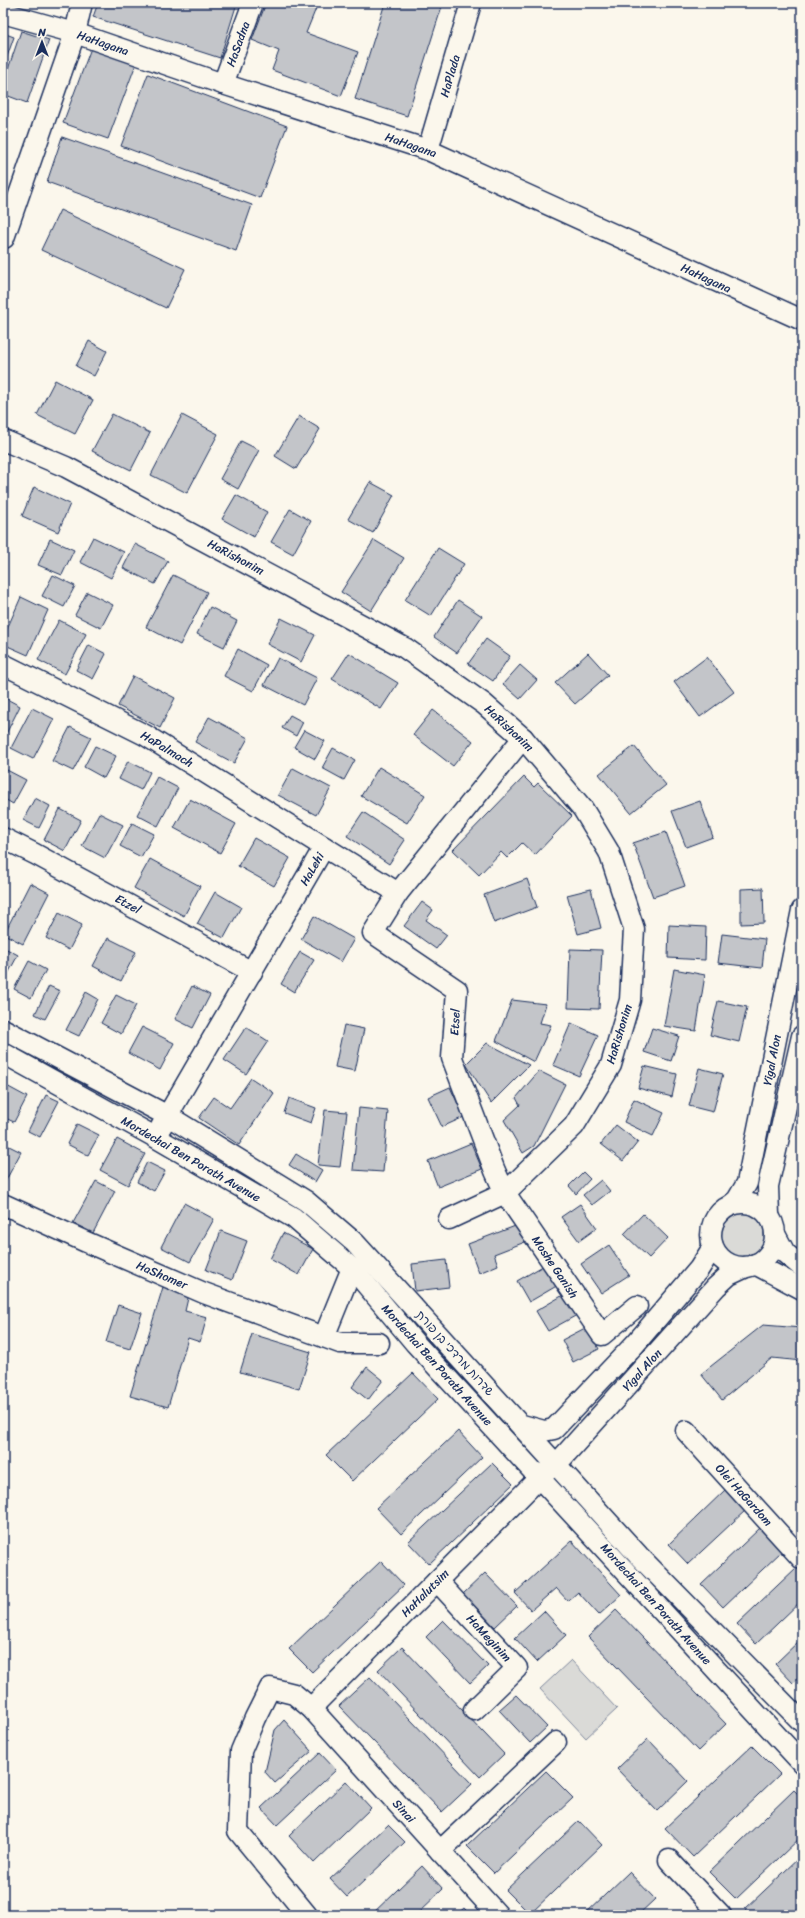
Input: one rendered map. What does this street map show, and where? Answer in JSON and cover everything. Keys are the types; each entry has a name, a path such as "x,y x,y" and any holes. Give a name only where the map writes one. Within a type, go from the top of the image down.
{"street":[{"path":"4,238 75,33 82,3"},
{"name":"HaSadna","path":"223,84 253,3"},
{"name":"HaPlada","path":"428,150 471,3"},
{"name":"HaHagana","path":"3,13 75,33 223,84 428,150 802,320"},
{"name":"HaRishonim","path":"3,440 66,467 405,648 484,704 523,738 583,809 609,852 634,929 630,1000 611,1065 574,1126 505,1193 449,1219"},
{"name":"HaPalmach","path":"3,664 145,735 324,847"},
{"path":"398,893 523,738"},
{"name":"Etzel","path":"3,838 252,972"},
{"name":"HaLehi","path":"155,1137 324,847 398,893"},
{"name":"Etsel","path":"398,893 373,933 456,990 452,1058 495,1171 505,1193"},
{"name":"Yigal Alon","path":"731,1205 737,1200 747,1183 802,910"},
{"name":"Mordechai Ben Porath Avenue","path":"3,1029 168,1116 306,1201 350,1239 522,1425"},
{"name":"Yigal Alon","path":"772,1225 768,1186 802,1036"},
{"name":"Mordechai Ben Porath Avenue","path":"3,1053 155,1137 294,1218 352,1268 415,1343 802,1763"},
{"name":"Moshe Ganish","path":"505,1193 602,1335 606,1332 635,1344 659,1351"},
{"path":"802,1267 785,1253 772,1225 755,1205 743,1202 731,1205 722,1210 716,1218 712,1227 711,1237 713,1247 719,1256 736,1266 751,1266 802,1289"},
{"name":"HaShomer","path":"3,1204 204,1293 340,1343 379,1343"},
{"path":"751,1266 770,1252 774,1244 772,1225"},
{"name":"Yigal Alon","path":"522,1425 544,1431 554,1429 635,1344 699,1269 713,1247"},
{"name":"Yigal Alon","path":"540,1477 555,1464 724,1279 751,1266"},
{"path":"324,1337 352,1268"},
{"path":"606,1332 637,1306"},
{"path":"522,1425 555,1464"},
{"name":"Olei HaGardom","path":"686,1431 802,1559"},
{"name":"Mordechai Ben Porath Avenue","path":"555,1464 639,1556 802,1722"},
{"name":"HaHalutsim","path":"311,1708 540,1477"},
{"name":"HaMeginim","path":"437,1581 517,1668 474,1710"},
{"name":"Sinai","path":"307,1915 238,1831 241,1752 255,1718 270,1688 294,1694 311,1708 498,1915"},
{"path":"440,1851 556,1742"},
{"path":"668,1860 721,1915"}],"shaded area":[{"path":"738,1208 748,1208 757,1212 765,1220 769,1229 769,1239 765,1248 757,1256 748,1260 738,1260 729,1256 721,1248 717,1239 717,1229 721,1220 729,1212"},
{"path":"571,1660 617,1709 586,1738 540,1689"}],"building":[{"path":"44,3 59,3 58,7"},
{"path":"98,3 237,3 220,58 93,17"},
{"path":"266,3 310,3 317,6 306,33 358,52 341,96 272,70 279,51 252,40"},
{"path":"385,3 443,3 407,116 355,99"},
{"path":"21,31 49,40 27,103 3,94 3,84"},
{"path":"3,33 14,37 3,68"},
{"path":"91,48 136,64 108,139 63,123"},
{"path":"148,74 287,126 260,198 121,146"},
{"path":"3,120 6,121 3,130"},
{"path":"62,137 252,205 236,251 47,182"},
{"path":"60,210 185,269 166,308 41,250"},
{"path":"89,341 107,351 94,376 76,366"},
{"path":"55,380 93,400 75,434 37,415"},
{"path":"112,414 150,433 131,470 92,451"},
{"path":"182,415 218,434 187,493 151,475"},
{"path":"299,416 320,429 296,469 275,456"},
{"path":"241,441 259,450 238,489 220,479"},
{"path":"370,482 394,495 373,533 348,519"},
{"path":"34,487 70,504 58,532 22,516"},
{"path":"236,495 267,512 254,537 222,519"},
{"path":"290,509 311,521 293,554 271,542"},
{"path":"93,537 124,552 111,578 80,562"},
{"path":"50,539 74,550 62,575 38,565"},
{"path":"374,540 404,558 371,611 341,592"},
{"path":"135,544 168,561 155,584 123,568"},
{"path":"438,548 464,564 431,616 405,600"},
{"path":"53,575 75,586 64,607 42,596"},
{"path":"173,575 207,592 180,645 146,627"},
{"path":"87,592 113,605 101,628 75,615"},
{"path":"21,597 48,610 28,655 3,644 3,638"},
{"path":"458,600 482,616 457,653 434,637"},
{"path":"210,607 237,621 224,647 197,634"},
{"path":"281,618 315,635 301,662 267,644"},
{"path":"59,620 86,634 65,674 38,660"},
{"path":"486,639 510,656 493,681 468,664"},
{"path":"89,645 106,654 93,679 76,670"},
{"path":"238,649 267,665 253,691 224,676"},
{"path":"349,653 398,683 381,709 332,679"},
{"path":"588,653 608,675 575,704 555,683"},
{"path":"707,657 734,692 700,717 674,682"},
{"path":"278,658 317,678 303,705 264,685"},
{"path":"520,665 537,680 520,699 503,684"},
{"path":"133,676 175,698 160,728 118,706"},
{"path":"3,697 20,706 4,738 3,737"},
{"path":"32,708 54,719 33,759 11,748"},
{"path":"433,710 473,741 453,766 413,735"},
{"path":"290,715 303,722 296,736 282,728"},
{"path":"209,717 248,738 234,763 195,742"},
{"path":"70,727 91,737 73,771 52,761"},
{"path":"304,730 325,741 315,759 294,747"},
{"path":"95,746 116,756 104,778 84,767"},
{"path":"634,746 666,785 631,813 599,774"},
{"path":"333,748 355,760 344,780 322,768"},
{"path":"128,761 150,772 141,790 119,779"},
{"path":"379,767 425,795 407,823 361,796"},
{"path":"3,768 26,780 13,804 3,798"},
{"path":"293,768 331,788 316,815 278,795"},
{"path":"157,777 178,788 158,826 137,815"},
{"path":"524,777 534,787 538,783 572,816 535,855 522,843 507,858 501,852 479,875 453,850"},
{"path":"35,798 50,806 39,828 23,820"},
{"path":"190,799 236,824 220,853 174,828"},
{"path":"700,801 713,837 686,847 672,811"},
{"path":"60,809 81,820 65,851 44,840"},
{"path":"363,812 405,840 389,864 347,836"},
{"path":"99,813 123,825 105,858 82,846"},
{"path":"132,823 154,834 141,857 120,846"},
{"path":"666,832 685,886 653,897 633,843"},
{"path":"254,838 290,858 274,886 238,866"},
{"path":"150,859 200,886 184,916 134,888"},
{"path":"527,879 537,907 494,923 484,895"},
{"path":"30,883 49,893 23,944 4,934"},
{"path":"763,888 764,923 741,924 741,889"},
{"path":"591,889 601,928 578,934 567,895"},
{"path":"215,892 241,907 224,938 197,924"},
{"path":"422,902 433,910 426,920 447,935 436,949 404,926"},
{"path":"59,913 82,925 69,950 46,938"},
{"path":"314,916 354,939 341,962 301,939"},
{"path":"669,925 706,927 705,960 668,958"},
{"path":"722,934 765,939 762,968 718,963"},
{"path":"108,938 136,952 121,981 93,966"},
{"path":"3,947 18,955 3,983"},
{"path":"570,949 602,950 599,1009 568,1008"},
{"path":"300,952 314,960 294,992 281,984"},
{"path":"29,961 46,970 31,998 14,989"},
{"path":"674,969 705,975 696,1031 664,1026"},
{"path":"49,986 60,991 45,1019 35,1014"},
{"path":"192,986 210,995 193,1028 175,1019"},
{"path":"86,992 98,999 79,1036 66,1030"},
{"path":"116,995 136,1005 121,1034 101,1023"},
{"path":"512,1000 546,1004 540,1023 551,1025 534,1062 496,1041"},
{"path":"718,1001 747,1007 739,1042 710,1035"},
{"path":"571,1023 598,1035 579,1076 553,1065"},
{"path":"344,1025 364,1029 355,1071 335,1067"},
{"path":"142,1027 174,1043 160,1070 128,1053"},
{"path":"246,1027 268,1041 246,1074 224,1060"},
{"path":"652,1028 679,1036 671,1061 644,1052"},
{"path":"487,1043 529,1065 491,1103 466,1064"},
{"path":"644,1066 677,1074 672,1097 638,1088"},
{"path":"699,1068 723,1074 713,1112 689,1106"},
{"path":"539,1071 565,1084 534,1146 523,1153 504,1120 520,1105 516,1098"},
{"path":"251,1078 274,1093 239,1145 199,1118 214,1097 230,1108"},
{"path":"3,1084 27,1097 14,1122 3,1117"},
{"path":"450,1087 464,1117 442,1127 428,1097"},
{"path":"46,1095 59,1101 40,1137 28,1131"},
{"path":"289,1098 316,1108 311,1123 284,1113"},
{"path":"634,1099 664,1113 653,1136 624,1122"},
{"path":"359,1108 388,1111 383,1172 353,1170"},
{"path":"325,1110 347,1112 340,1167 318,1165"},
{"path":"77,1124 99,1135 88,1155 67,1144"},
{"path":"616,1125 638,1142 623,1161 601,1144"},
{"path":"117,1139 145,1154 128,1185 100,1170"},
{"path":"3,1143 21,1152 5,1182 3,1181"},
{"path":"471,1143 482,1169 438,1187 428,1161"},
{"path":"296,1154 322,1170 315,1182 289,1165"},
{"path":"147,1162 165,1171 154,1191 137,1182"},
{"path":"583,1172 590,1179 576,1194 569,1186"},
{"path":"601,1180 610,1191 592,1205 583,1195"},
{"path":"96,1181 115,1191 93,1233 73,1223"},
{"path":"184,1203 214,1219 190,1262 161,1247"},
{"path":"580,1204 597,1228 579,1241 561,1217"},
{"path":"643,1214 668,1238 649,1258 624,1234"},
{"path":"518,1225 525,1242 494,1254 498,1265 479,1273 468,1244"},
{"path":"221,1231 247,1241 232,1280 206,1270"},
{"path":"283,1233 313,1249 299,1275 270,1259"},
{"path":"609,1245 629,1275 601,1293 581,1264"},
{"path":"446,1260 449,1287 415,1291 412,1264"},
{"path":"548,1263 560,1284 529,1302 517,1281"},
{"path":"163,1287 189,1294 185,1311 207,1317 200,1342 188,1338 168,1407 130,1396"},
{"path":"565,1294 577,1315 548,1331 536,1311"},
{"path":"118,1305 142,1313 130,1349 106,1342"},
{"path":"763,1325 802,1328 802,1361 772,1358 722,1400 701,1374"},
{"path":"587,1327 599,1349 573,1362 562,1340"},
{"path":"252,1334 311,1352 299,1389 240,1372"},
{"path":"367,1367 383,1380 368,1400 352,1387"},
{"path":"413,1373 438,1399 352,1481 326,1455"},
{"path":"458,1431 482,1457 401,1534 376,1508"},
{"path":"492,1463 513,1484 429,1564 408,1542"},
{"path":"726,1489 746,1510 688,1564 669,1544"},
{"path":"760,1528 782,1551 723,1607 701,1584"},
{"path":"572,1541 621,1595 599,1615 578,1592 568,1601 556,1588 531,1610 515,1593"},
{"path":"381,1561 404,1585 312,1672 289,1649"},
{"path":"797,1567 802,1573 802,1600 756,1644 737,1624"},
{"path":"485,1573 517,1606 495,1627 463,1594"},
{"path":"616,1610 726,1724 698,1751 588,1637"},
{"path":"544,1611 566,1635 537,1662 515,1638"},
{"path":"443,1620 488,1666 470,1683 426,1637"},
{"path":"802,1638 802,1675 793,1683 775,1664"},
{"path":"402,1647 504,1754 480,1777 378,1670"},
{"path":"370,1677 472,1784 442,1812 339,1706"},
{"path":"516,1695 547,1727 530,1743 499,1710"},
{"path":"284,1720 312,1751 275,1783 265,1772 275,1730"},
{"path":"648,1739 688,1781 657,1811 617,1769"},
{"path":"752,1746 780,1774 693,1857 665,1828"},
{"path":"320,1753 336,1770 277,1825 261,1808"},
{"path":"546,1771 573,1798 494,1873 467,1846"},
{"path":"346,1781 371,1808 314,1863 289,1836"},
{"path":"794,1790 802,1798 802,1836 736,1899 709,1872"},
{"path":"579,1821 602,1845 530,1914 506,1890"},
{"path":"388,1825 405,1842 347,1897 330,1879"},
{"path":"802,1855 802,1913 799,1915 751,1915 745,1909"},
{"path":"422,1866 443,1889 416,1915 371,1915"},
{"path":"629,1872 655,1899 638,1915 584,1915"},
{"path":"464,1908 471,1915 456,1915"}]}
